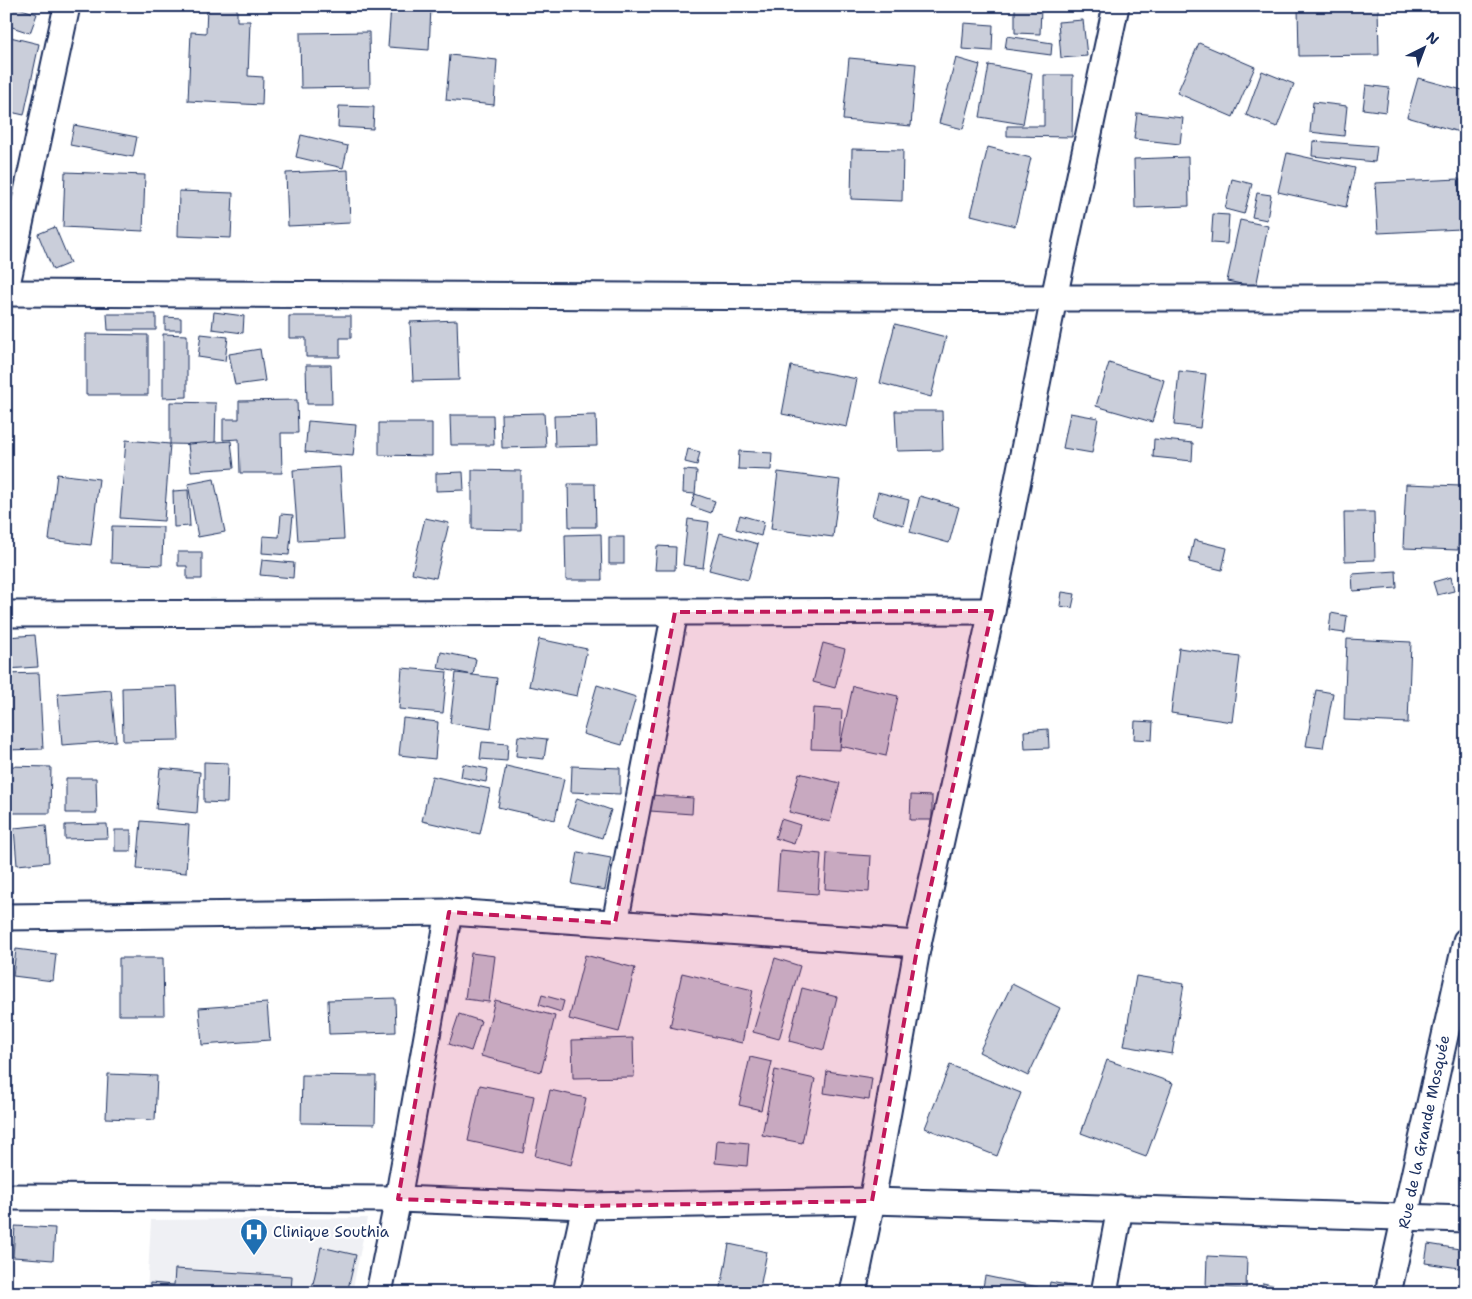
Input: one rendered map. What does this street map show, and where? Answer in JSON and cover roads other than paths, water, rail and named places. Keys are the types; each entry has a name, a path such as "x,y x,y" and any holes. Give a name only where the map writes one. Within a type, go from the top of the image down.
{"street":[{"path":"6,289 67,6"},
{"path":"853,1293 872,1202 918,944 992,611 1054,298 1116,6"},
{"path":"6,293 1466,298"},
{"path":"6,614 992,611"},
{"path":"616,923 675,612"},
{"path":"6,917 449,912 918,944"},
{"path":"379,1293 398,1199 449,912"},
{"name":"Rue de la Grande Mosquée","path":"1388,1293 1466,941"},
{"path":"6,1197 398,1199 585,1206 872,1202 1466,1219"},
{"path":"566,1293 585,1206"},
{"path":"1104,1293 1120,1208"}],"place":[{"name":"Clinique Southia","path":"254,1256"}]}
